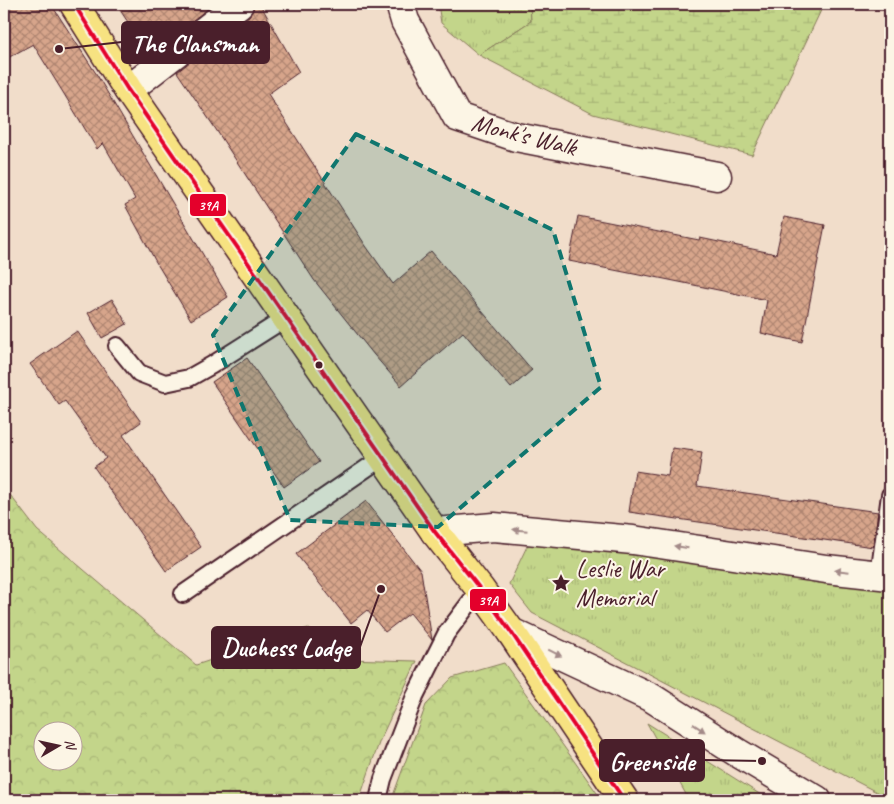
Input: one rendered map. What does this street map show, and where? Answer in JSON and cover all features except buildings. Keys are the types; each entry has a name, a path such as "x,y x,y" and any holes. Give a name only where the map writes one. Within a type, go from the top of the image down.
{"main road":[{"path":"74,4 128,90 435,532 511,632 624,800"}],"street":[{"path":"128,90 239,4"},
{"name":"Monk's Walk","path":"400,4 405,21 457,118 516,137 717,176"},
{"path":"435,532 494,527 633,540 826,569 884,575"},
{"path":"511,632 652,698 738,753 817,800"}],"lane":[{"path":"117,346 139,373 165,383 189,378 286,318"},
{"path":"183,594 383,457"},
{"path":"884,575 890,494"},
{"path":"378,800 383,779 415,696 446,634 480,589"}],"highlighted area":[{"path":"356,134 553,230 601,387 438,527 290,520 213,335"}],"green space":[{"path":"438,4 530,4 531,21 479,55 441,23"},
{"path":"530,4 824,4 752,155 593,114 479,55 531,21"},
{"path":"4,487 37,530 196,665 308,628 345,659 417,661 380,740 359,800 4,800"},
{"path":"530,540 890,588 890,799 532,613 509,584"},
{"path":"504,663 602,800 393,800 426,705 452,678"},
{"path":"647,723 769,800 689,800"}],"transit line":[{"name":"39A","path":"74,4 128,90 435,532 511,632 624,800"}],"place":[{"name":"The Clansman","path":"59,49"},
{"name":"Leslie War Memorial","path":"561,583"},
{"name":"Duchess Lodge","path":"381,589"},
{"name":"Greenside","path":"762,761"}]}
